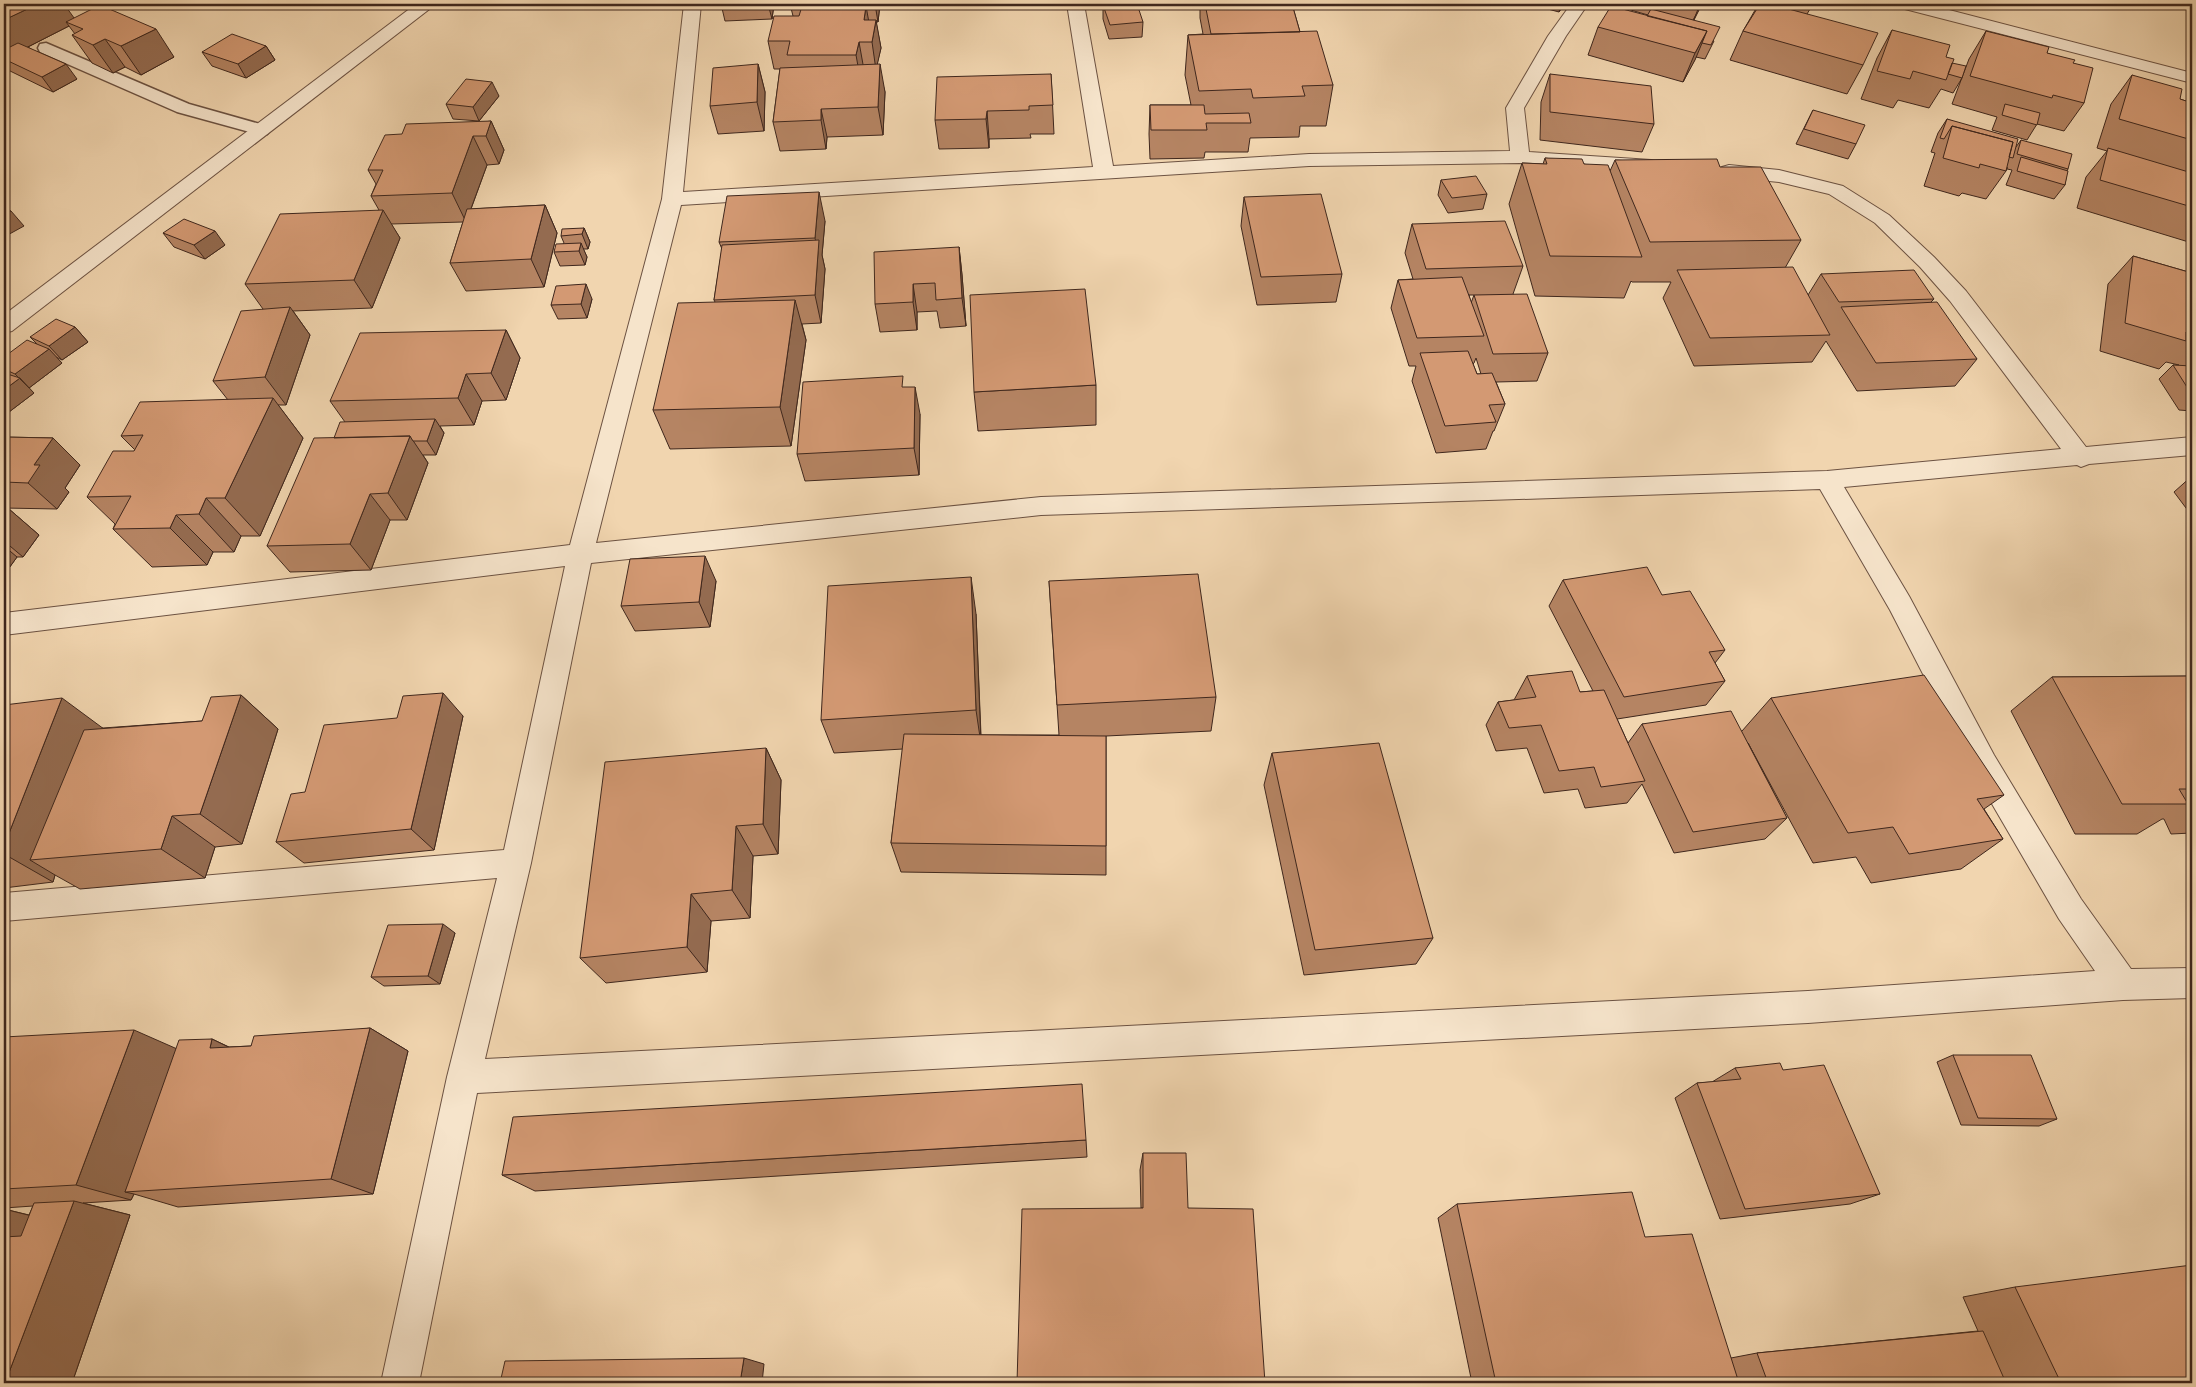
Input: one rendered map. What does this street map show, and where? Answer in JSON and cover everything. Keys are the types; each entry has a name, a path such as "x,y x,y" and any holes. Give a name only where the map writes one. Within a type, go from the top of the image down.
{"street":[{"path":"4,326 427,4"},
{"path":"400,1383 464,1077 516,863 580,554 672,199 692,4"},
{"path":"1075,4 1104,173"},
{"path":"1520,157 1515,108 1557,36 1579,4"},
{"path":"1907,4 2192,78"},
{"path":"672,199 1309,160 1520,157 1669,167"},
{"path":"1708,170 1779,176 1836,190 1882,219 1927,262 1958,296 2081,458"},
{"path":"4,624 580,554 1041,506 1827,480 2081,458 2192,446"},
{"path":"1827,480 1900,603 1984,764 2070,909 2122,985"},
{"path":"4,907 516,863"},
{"path":"464,1077 1808,1007 2122,985 2192,983"}],"lane":[{"path":"46,48 183,108 260,130"}],"building":[{"path":"4,4 38,4 4,20"},
{"path":"1137,4 1143,22 1110,25 1103,5"},
{"path":"1205,4 1292,4 1300,32 1211,34"},
{"path":"1760,4 1770,4 1878,33 1863,65 1743,31"},
{"path":"100,5 156,29 121,46 105,39 93,45 72,35 83,29 66,22"},
{"path":"802,6 866,6 864,20 876,20 872,42 859,42 856,55 787,55 790,41 768,41 774,16 799,16"},
{"path":"1611,6 1707,31 1695,53 1598,27"},
{"path":"1651,9 1720,27 1711,45 1702,43 1707,31 1647,16"},
{"path":"1892,30 1950,45 1946,57 1954,59 1946,80 1913,71 1910,79 1877,71"},
{"path":"1317,31 1333,85 1302,86 1305,96 1253,98 1251,89 1199,91 1188,35"},
{"path":"1986,31 2049,47 2047,53 2075,60 2073,63 2093,68 2084,103 2053,95 2052,98 1970,76"},
{"path":"232,34 266,46 238,64 202,52"},
{"path":"18,43 66,64 42,77 4,59 4,50"},
{"path":"1952,63 1966,66 1962,78 1948,74"},
{"path":"758,64 757,102 710,106 713,68"},
{"path":"880,64 878,107 821,109 821,120 773,122 780,68"},
{"path":"1051,74 1053,105 1029,106 1029,110 987,111 986,119 935,120 937,77"},
{"path":"1550,74 1651,86 1654,124 1550,112"},
{"path":"2132,75 2182,89 2180,99 2192,103 2192,140 2119,119"},
{"path":"466,79 492,82 473,107 446,104"},
{"path":"2005,104 2040,113 2037,125 2002,115"},
{"path":"1150,105 1204,105 1205,114 1249,113 1251,123 1206,123 1207,130 1151,130"},
{"path":"1813,110 1865,125 1856,144 1804,129"},
{"path":"1947,119 2018,139 2013,158 2009,157 2013,142 1952,126 1944,139 1940,138"},
{"path":"491,121 486,136 473,136 452,193 371,196 383,170 368,170 385,135 402,134 406,124"},
{"path":"1952,126 2013,142 2006,171 1980,164 1979,168 1943,158"},
{"path":"2021,140 2072,154 2068,169 2017,154"},
{"path":"2108,148 2192,173 2192,207 2100,180"},
{"path":"2021,157 2068,171 2065,185 2017,171"},
{"path":"1545,158 1582,159 1584,164 1608,165 1642,257 1550,256 1522,163 1547,164"},
{"path":"1717,159 1720,167 1761,167 1801,240 1650,242 1615,160"},
{"path":"1476,176 1487,194 1452,198 1441,180"},
{"path":"819,192 815,238 719,242 727,196"},
{"path":"1321,194 1342,274 1261,277 1244,197"},
{"path":"545,205 531,259 450,263 467,209"},
{"path":"4,207 11,211 4,215"},
{"path":"383,210 354,280 245,284 280,214"},
{"path":"184,219 215,231 194,245 163,233"},
{"path":"1505,221 1523,266 1426,269 1412,224"},
{"path":"584,228 582,234 561,236 562,229"},
{"path":"819,240 815,295 714,300 722,245"},
{"path":"581,243 579,251 554,252 556,244"},
{"path":"959,247 962,298 936,300 935,283 913,284 913,302 875,304 874,252"},
{"path":"2133,256 2192,273 2192,333 2186,332 2186,341 2125,323"},
{"path":"1793,267 1830,335 1710,338 1677,270"},
{"path":"1914,270 1934,299 1839,302 1821,274"},
{"path":"1462,277 1484,336 1417,338 1398,280"},
{"path":"586,284 581,304 551,305 556,286"},
{"path":"1085,289 1096,385 974,392 970,295"},
{"path":"1527,294 1548,353 1493,354 1474,295"},
{"path":"795,300 780,407 653,410 678,303"},
{"path":"1937,302 1977,359 1876,363 1841,307"},
{"path":"290,307 265,377 213,381 241,311"},
{"path":"56,319 75,327 49,346 30,337"},
{"path":"506,330 491,373 466,374 458,398 330,401 360,333"},
{"path":"27,340 49,349 15,374 4,369 4,357"},
{"path":"1468,351 1477,374 1492,373 1505,404 1489,405 1496,422 1445,426 1420,353"},
{"path":"2173,365 2192,366 2192,395"},
{"path":"4,373 20,378 4,390"},
{"path":"903,376 902,387 915,387 914,448 797,454 803,382"},
{"path":"273,398 225,498 206,498 199,514 176,515 170,528 113,529 131,496 87,497 113,451 134,451 143,435 121,436 140,402"},
{"path":"435,419 427,441 413,441 410,436 334,438 340,422"},
{"path":"410,436 388,493 370,494 350,544 267,546 314,438"},
{"path":"4,437 53,438 34,465 40,465 28,483 4,482"},
{"path":"4,509 9,509 4,516"},
{"path":"705,556 699,602 621,606 630,559"},
{"path":"1647,567 1662,595 1690,591 1725,650 1709,652 1725,681 1624,697 1563,580"},
{"path":"1198,574 1216,697 1057,705 1049,581"},
{"path":"971,577 976,710 821,720 828,586"},
{"path":"1572,671 1580,692 1604,690 1645,781 1601,787 1594,767 1559,771 1541,725 1509,728 1498,702 1536,697 1527,676"},
{"path":"1924,675 2004,795 1977,799 2003,839 1909,854 1893,827 1848,833 1771,698"},
{"path":"2192,676 2192,789 2179,789 2188,804 2122,804 2052,677"},
{"path":"443,693 411,829 276,842 291,794 305,792 324,725 397,718 403,696"},
{"path":"241,695 200,814 172,816 161,849 30,860 84,730 202,721 211,697"},
{"path":"62,698 4,846 4,705"},
{"path":"1731,711 1787,818 1693,832 1642,724"},
{"path":"904,734 1106,736 1106,846 891,843"},
{"path":"1379,743 1433,938 1315,950 1272,753"},
{"path":"766,748 763,824 736,826 732,890 691,894 687,947 580,958 605,762"},
{"path":"443,924 428,976 371,977 388,925"},
{"path":"370,1028 331,1179 125,1192 179,1040 212,1039 210,1048 251,1046 254,1036"},
{"path":"134,1030 76,1185 4,1189 4,1037"},
{"path":"1953,1055 2031,1055 2057,1119 1978,1118"},
{"path":"1780,1063 1783,1070 1824,1065 1880,1194 1745,1209 1697,1083 1741,1079 1735,1068"},
{"path":"1082,1084 1086,1140 502,1175 513,1117"},
{"path":"1143,1153 1186,1153 1188,1208 1253,1209 1265,1383 1017,1383 1022,1209 1143,1208"},
{"path":"1632,1192 1645,1237 1692,1234 1739,1383 1496,1383 1457,1204"},
{"path":"74,1201 4,1383 4,1237 21,1236 34,1203"},
{"path":"2192,1265 2192,1383 2061,1383 2015,1287"},
{"path":"1983,1331 2006,1383 1768,1383 1757,1353"},
{"path":"744,1358 740,1383 500,1383 505,1361"}]}
